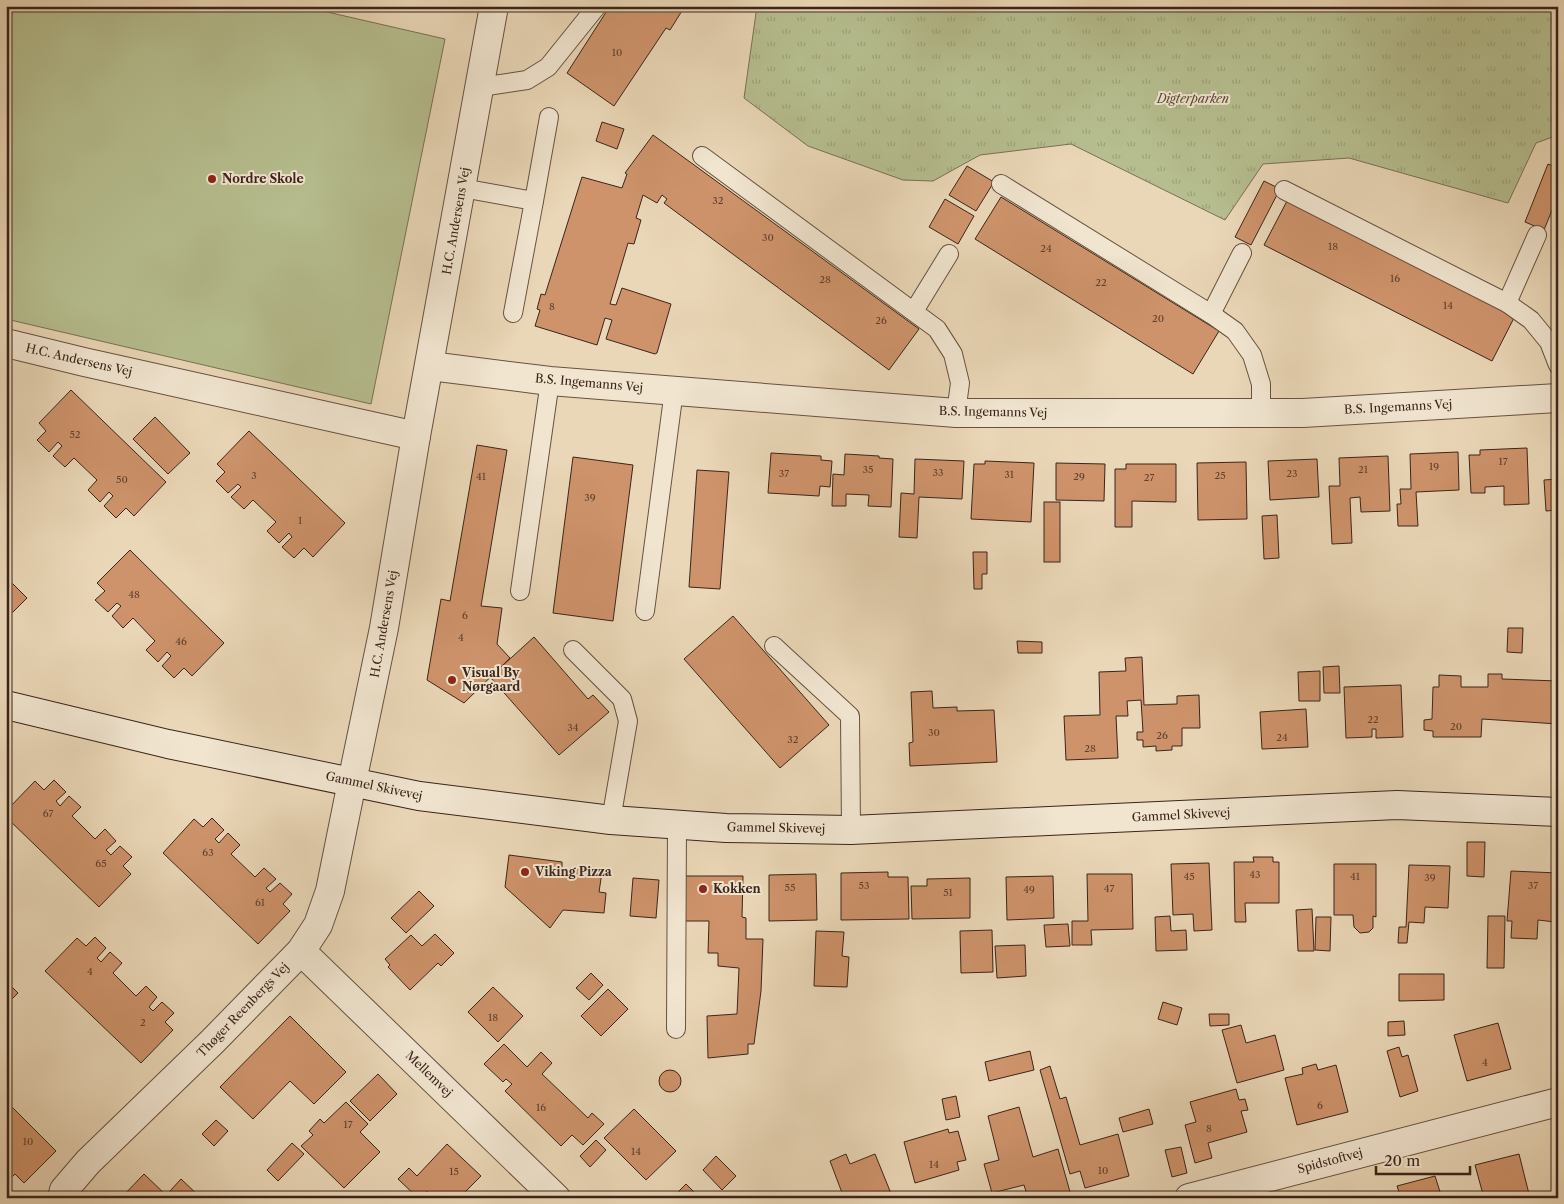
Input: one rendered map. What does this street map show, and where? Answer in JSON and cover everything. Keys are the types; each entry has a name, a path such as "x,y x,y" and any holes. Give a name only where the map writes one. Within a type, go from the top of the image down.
{"street":[{"name":"H.C. Andersens Vej","path":"352,782 384,628 416,436 494,6"},
{"name":"H.C. Andersens Vej","path":"6,343 416,436"},
{"name":"B.S. Ingemanns Vej","path":"430,366 550,381 956,413 1303,413 1558,398"},
{"name":"Gammel Skivevej","path":"6,705 168,744 419,796 610,820 677,825 726,828 851,830 1397,806 1558,812"},
{"name":"Thøger Reenbergs Vej","path":"62,1198 64,1190 88,1162 213,1041 301,950 318,925 330,891 352,782"},
{"name":"Mellemvej","path":"301,950 556,1198"},
{"name":"Spidstoftvej","path":"1189,1198 1558,1102"}],"lane":[{"path":"480,87 527,80 548,67 597,6"},
{"path":"513,312 550,117"},
{"path":"702,156 937,329 953,354 960,383 956,413"},
{"path":"1001,184 1212,314 1235,331 1252,355 1261,384 1261,413"},
{"path":"462,188 534,201"},
{"path":"1284,190 1507,303 1531,320 1549,342 1558,365"},
{"path":"1507,303 1537,235"},
{"path":"1212,314 1242,253"},
{"path":"914,311 949,254"},
{"path":"520,591 550,381"},
{"path":"645,612 674,390"},
{"path":"774,646 850,716 851,830"},
{"path":"573,650 622,699 628,721 610,820"},
{"path":"676,1028 677,825"}],"green space":[{"name":"Nordre Skole","path":"6,6 301,6 445,39 371,404 6,319"},
{"name":"Digterparken","path":"757,6 1558,6 1558,135 1536,143 1508,203 1349,158 1263,164 1225,220 1071,144 980,155 933,181 903,180 808,146 744,98"}],"building":[{"path":"610,6 685,6 670,30 666,28 614,106 567,73"},
{"path":"602,122 624,129 617,149 596,141"},
{"path":"653,135 919,329 889,370 664,203 667,199 662,195 657,203 643,195 636,218 641,220 634,244 628,243 610,304 616,305 622,288 671,304 657,353 606,339 612,320 605,318 597,345 535,326 540,310 537,309 541,294 545,295 582,177 622,188 627,174 625,173"},
{"path":"1548,164 1558,168 1558,195 1544,230 1525,222"},
{"path":"967,166 994,182 976,211 949,195"},
{"path":"1264,181 1280,189 1251,245 1235,237"},
{"path":"1001,197 1219,331 1193,374 975,239"},
{"path":"945,199 974,216 958,244 929,227"},
{"path":"1287,201 1515,316 1492,361 1264,245"},
{"path":"71,390 166,482 134,516 126,508 116,518 104,506 113,496 109,492 100,502 88,490 97,480 74,458 65,467 53,456 62,446 58,442 49,452 37,440 46,431 39,423"},
{"path":"155,417 190,453 168,474 133,439"},
{"path":"249,431 345,523 313,557 304,548 294,558 282,547 292,537 289,533 279,543 267,531 276,522 253,500 244,509 231,497 241,487 238,484 228,493 216,481 225,472 217,464"},
{"path":"477,445 507,450 481,606 502,608 497,644 510,658 464,703 427,680 441,599 450,601"},
{"path":"1527,448 1529,504 1504,505 1504,486 1485,487 1485,493 1471,493 1469,455 1480,455 1480,450"},
{"path":"1458,452 1459,490 1416,492 1418,526 1398,526 1397,504 1401,504 1400,489 1411,489 1410,454"},
{"path":"771,453 821,456 821,460 832,461 830,487 820,486 819,496 768,493"},
{"path":"845,454 879,456 879,458 893,459 891,507 868,506 869,495 846,494 846,506 832,506 833,474 844,475"},
{"path":"1388,456 1390,511 1361,512 1360,497 1350,498 1352,543 1332,544 1329,486 1340,486 1339,458"},
{"path":"573,457 633,465 613,621 553,613"},
{"path":"915,459 964,461 962,499 919,497 917,538 899,537 901,493 914,494"},
{"path":"1317,459 1319,497 1270,500 1268,461"},
{"path":"985,461 1034,463 1031,522 971,519 974,464 985,464"},
{"path":"1246,462 1247,519 1198,520 1197,463"},
{"path":"1056,463 1105,464 1104,501 1056,500"},
{"path":"1126,464 1176,464 1176,502 1132,501 1132,527 1115,527 1115,469 1126,469"},
{"path":"697,470 729,472 720,589 689,587"},
{"path":"1558,479 1558,510 1546,511 1544,480"},
{"path":"1044,502 1060,502 1060,562 1044,562"},
{"path":"1277,515 1279,558 1264,559 1262,516"},
{"path":"130,550 224,643 192,676 184,668 174,678 162,666 171,656 167,652 158,662 146,650 155,641 133,618 123,628 112,616 121,606 117,603 108,612 95,600 105,591 97,583"},
{"path":"973,552 987,552 987,574 982,574 982,589 974,589"},
{"path":"6,577 27,598 6,619"},
{"path":"733,616 829,725 780,768 684,659"},
{"path":"1508,628 1523,628 1522,653 1507,652"},
{"path":"534,637 588,699 593,695 609,712 559,755 490,677"},
{"path":"1017,641 1042,642 1042,653 1018,653"},
{"path":"1142,657 1144,705 1177,704 1177,696 1199,695 1200,728 1182,728 1182,746 1172,746 1172,750 1156,751 1156,746 1143,747 1143,740 1137,740 1137,732 1143,732 1141,700 1127,701 1128,716 1116,716 1118,758 1066,760 1064,716 1100,715 1099,672 1126,671 1125,658"},
{"path":"1339,666 1340,693 1324,693 1323,667"},
{"path":"1320,671 1320,701 1299,701 1298,672"},
{"path":"1488,674 1502,674 1502,679 1558,681 1558,724 1482,719 1481,737 1433,737 1433,731 1424,730 1424,720 1432,719 1433,687 1439,687 1439,675 1461,676 1461,687 1488,687"},
{"path":"1401,685 1403,737 1376,738 1376,729 1372,729 1372,737 1346,738 1344,687"},
{"path":"932,691 933,708 957,707 957,711 994,710 997,762 910,766 909,743 913,742 911,692"},
{"path":"1306,709 1308,747 1262,749 1260,712"},
{"path":"54,780 66,792 56,801 60,806 69,796 81,807 72,816 95,839 105,829 116,841 106,850 111,855 120,846 132,857 123,866 131,874 99,907 6,817 6,811 35,781 44,790"},
{"path":"212,818 224,830 215,839 219,843 228,833 240,845 231,854 255,877 264,868 276,879 266,888 270,892 280,883 292,894 283,904 290,911 258,944 163,853 194,819 203,827"},
{"path":"1467,842 1485,842 1484,877 1467,876"},
{"path":"509,855 562,862 562,868 602,872 599,892 606,893 604,913 563,910 550,928 505,887"},
{"path":"1253,857 1273,857 1273,862 1279,862 1279,903 1245,903 1246,922 1235,922 1234,862 1254,862"},
{"path":"1209,863 1212,930 1194,931 1193,914 1173,915 1171,864"},
{"path":"1334,864 1376,864 1376,917 1373,916 1373,928 1369,932 1360,933 1354,927 1353,915 1334,915"},
{"path":"1409,865 1450,866 1448,908 1425,907 1424,923 1409,922 1407,943 1398,943 1399,927 1406,927"},
{"path":"1511,871 1558,873 1555,922 1538,920 1537,939 1511,938 1512,921 1507,921"},
{"path":"888,872 888,877 908,877 909,919 841,920 841,873"},
{"path":"816,874 817,920 769,921 769,875"},
{"path":"1087,874 1132,874 1133,929 1091,930 1092,945 1072,945 1072,921 1088,921"},
{"path":"685,876 743,876 742,917 746,918 746,939 763,939 761,991 754,1044 748,1044 748,1054 708,1058 707,1016 737,1014 739,968 718,966 718,953 708,953 709,921 684,921"},
{"path":"1053,876 1054,918 1007,920 1006,877"},
{"path":"633,878 659,880 656,918 630,916"},
{"path":"970,878 970,918 912,919 911,886 927,886 927,879"},
{"path":"419,891 434,906 406,933 391,918"},
{"path":"1312,909 1314,951 1298,951 1296,910"},
{"path":"1170,916 1171,931 1186,930 1187,950 1156,951 1155,917"},
{"path":"1488,916 1505,916 1504,968 1487,968"},
{"path":"1316,917 1331,917 1330,951 1315,950"},
{"path":"1068,924 1070,946 1046,947 1044,925"},
{"path":"992,930 993,972 961,973 960,931"},
{"path":"816,931 844,932 842,956 849,957 847,987 814,986"},
{"path":"435,934 454,953 441,966 438,963 410,990 388,967 390,965 385,959 411,935 422,946"},
{"path":"95,937 106,948 97,958 101,962 110,952 122,963 113,973 136,996 146,986 157,997 149,1007 153,1011 162,1002 174,1013 165,1022 173,1030 141,1063 45,971 77,938 86,946"},
{"path":"1025,945 1026,976 997,978 995,946"},
{"path":"591,973 603,985 589,1000 576,988"},
{"path":"1399,974 1444,974 1444,1000 1399,1001"},
{"path":"6,981 18,993 6,1005"},
{"path":"493,987 523,1016 498,1042 468,1012"},
{"path":"608,989 628,1009 601,1036 581,1016"},
{"path":"1163,1002 1182,1008 1177,1025 1158,1019"},
{"path":"1209,1014 1229,1014 1229,1025 1210,1026"},
{"path":"290,1016 346,1072 314,1104 290,1081 253,1119 220,1087"},
{"path":"1404,1021 1405,1035 1388,1036 1388,1022"},
{"path":"1498,1023 1511,1069 1467,1081 1454,1035"},
{"path":"1241,1025 1246,1043 1275,1035 1284,1070 1237,1083 1222,1030"},
{"path":"504,1044 527,1067 541,1052 552,1063 542,1074 588,1118 592,1113 604,1124 583,1145 572,1135 561,1146 505,1091 512,1084 506,1079 503,1082 484,1064"},
{"path":"1399,1047 1402,1057 1408,1055 1418,1091 1400,1097 1387,1051"},
{"path":"1030,1051 1034,1070 989,1081 985,1062"},
{"path":"1316,1064 1318,1070 1336,1065 1348,1112 1297,1125 1285,1078 1303,1074 1302,1068"},
{"path":"1050,1066 1060,1099 1066,1097 1080,1145 1118,1134 1129,1176 1085,1188 1080,1171 1070,1174 1040,1070"},
{"path":"670,1070 678,1073 681,1081 678,1089 670,1092 662,1089 659,1081 662,1073"},
{"path":"378,1074 397,1094 370,1121 350,1101"},
{"path":"1236,1089 1239,1100 1245,1099 1248,1110 1241,1111 1247,1132 1208,1143 1212,1158 1195,1163 1185,1125 1196,1122 1190,1102"},
{"path":"956,1096 960,1117 946,1120 942,1099"},
{"path":"6,1101 56,1151 24,1183 15,1174 6,1183"},
{"path":"346,1102 368,1124 360,1132 380,1152 344,1188 301,1146 313,1135 309,1131 320,1119 324,1123"},
{"path":"1019,1107 1033,1157 1058,1149 1070,1192 1049,1198 1028,1198 1024,1185 992,1193 984,1164 999,1160 988,1116"},
{"path":"634,1109 676,1151 646,1180 604,1138"},
{"path":"1149,1109 1153,1124 1123,1132 1119,1118"},
{"path":"216,1120 228,1131 214,1146 202,1134"},
{"path":"948,1129 949,1133 958,1131 966,1160 957,1162 959,1170 915,1183 904,1142"},
{"path":"596,1140 606,1150 590,1167 580,1156"},
{"path":"292,1143 304,1154 278,1181 267,1170"},
{"path":"447,1144 481,1176 459,1198 433,1198 427,1191 418,1198 398,1179 409,1168 417,1176"},
{"path":"1181,1147 1187,1173 1172,1177 1165,1150"},
{"path":"846,1154 850,1164 875,1154 892,1196 887,1198 844,1198 830,1161"},
{"path":"1519,1154 1530,1198 1484,1198 1475,1165"},
{"path":"716,1156 736,1176 722,1190 703,1170"},
{"path":"144,1174 168,1197 172,1194 170,1191 181,1179 200,1197 121,1198"},
{"path":"1435,1176 1441,1195 1448,1194 1449,1198 1401,1198 1397,1186"},
{"path":"686,1184 700,1198 672,1198"}],"place":[{"name":"Nordre Skole","path":"212,179"},
{"name":"Visual By Nørgaard","path":"452,680"},
{"name":"Viking Pizza","path":"525,872"},
{"name":"Kokken","path":"703,889"}]}
